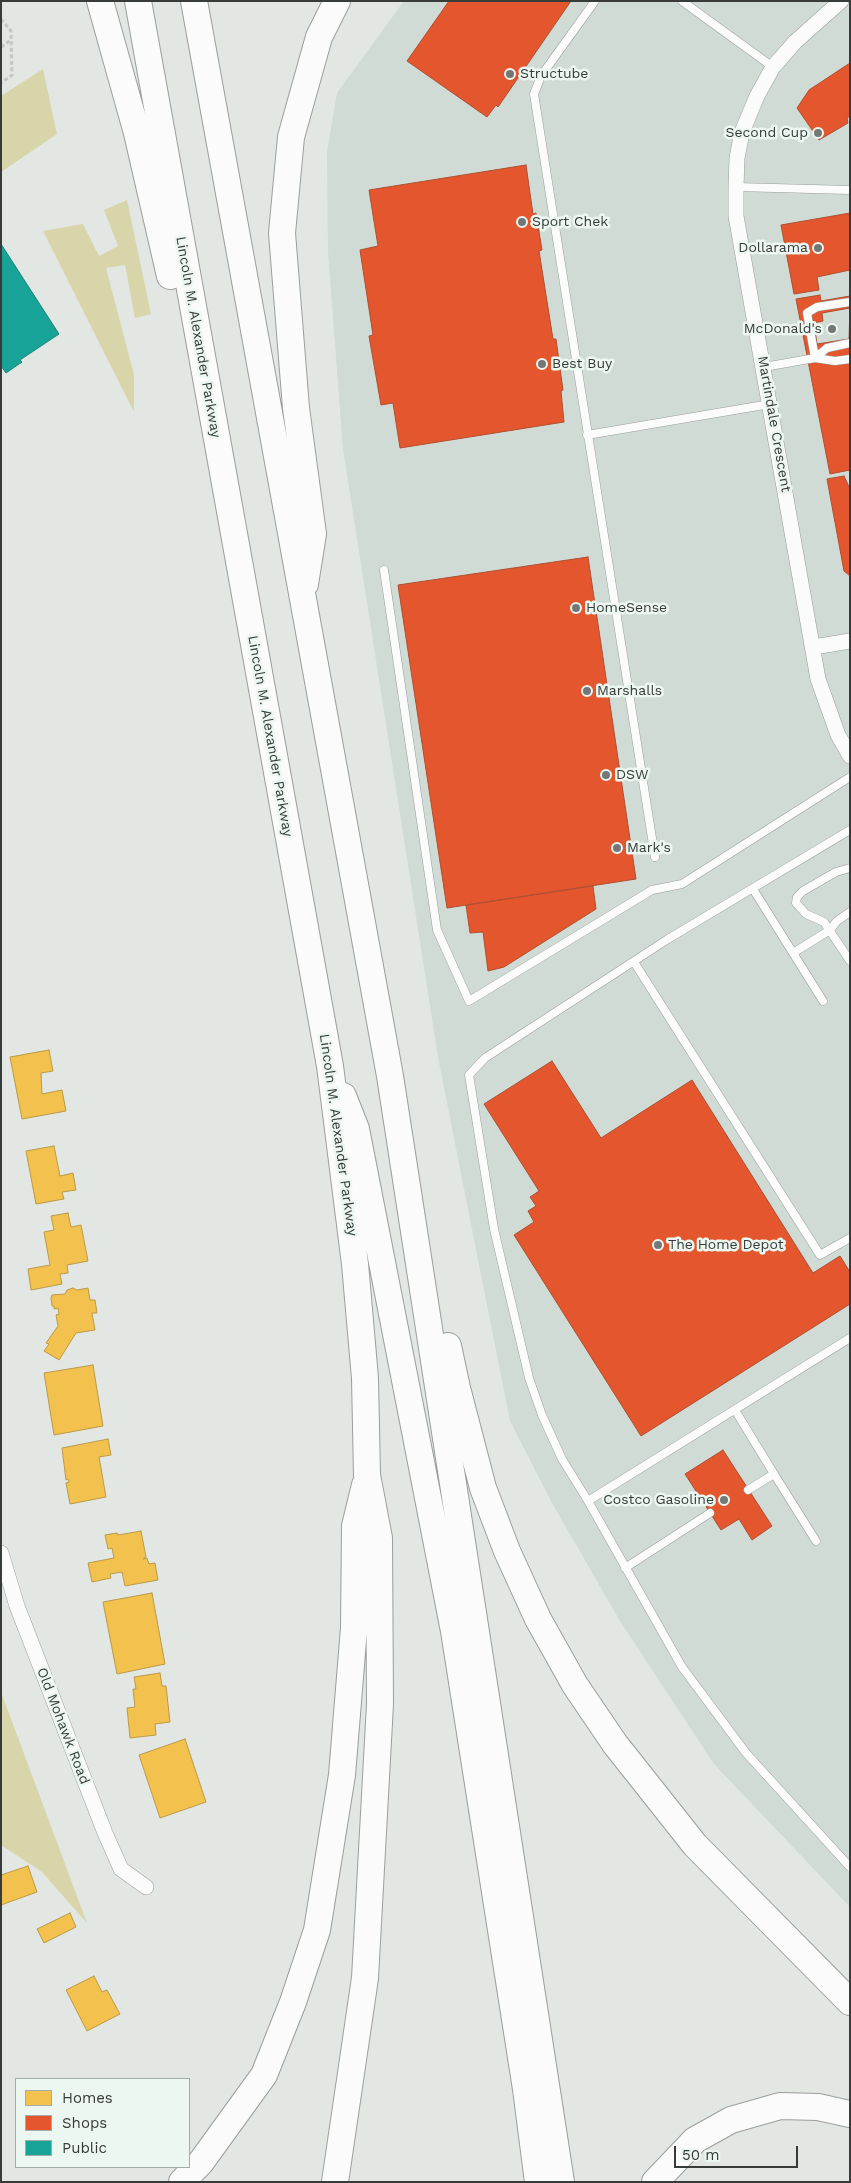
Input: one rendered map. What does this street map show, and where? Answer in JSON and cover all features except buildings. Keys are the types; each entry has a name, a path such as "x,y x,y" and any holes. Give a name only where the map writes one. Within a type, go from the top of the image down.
{"highway":[{"path":"100,1 137,133 178,310 200,350"},
{"name":"Lincoln M. Alexander Parkway","path":"138,1 330,1066 355,1264 365,1378 368,1475"},
{"path":"194,1 390,1076 561,2182"},
{"path":"303,600 313,534 296,408 282,233 291,137 319,37 338,1"},
{"path":"330,1066 356,1129 454,1631 526,2089 538,2182"},
{"path":"390,1076 457,1388 481,1479 507,1551 538,1619 575,1685 616,1744 695,1845 850,2002"},
{"path":"182,2182 206,2154 264,2075 293,2002 317,1930 342,1776 354,1628 355,1526 368,1475"},
{"path":"335,2182 365,1978 380,1704 379,1538 368,1475"},
{"path":"655,2182 695,2140 731,2120 780,2106 818,2107 850,2114"}],"street":[{"name":"Martindale Crescent","path":"840,1 795,42 773,67 757,96 742,132 737,158 736,216 814,647 818,679 838,736 850,756"},
{"path":"814,647 850,641"},
{"name":"Old Mohawk Road","path":"1,1553 17,1606 105,1833 121,1869 146,1887"}],"lane":[{"path":"596,1 541,76 534,94 655,857"},
{"path":"682,1 773,67"},
{"path":"736,187 850,190"},
{"path":"815,358 808,313 818,307 850,302"},
{"path":"815,358 827,348 850,344"},
{"path":"764,367 815,358 835,361 850,359"},
{"path":"587,435 770,404"},
{"path":"384,570 437,930 469,1001 652,890 682,884 850,778"},
{"path":"850,830 634,962 485,1058 468,1075 494,1229 529,1378 542,1415 562,1459 588,1501 682,1668 746,1753 850,1867"},
{"path":"850,868 836,872 803,891 797,897 796,903 806,914 817,918 830,930 850,961"},
{"path":"753,889 823,1001"},
{"path":"793,953 830,930 837,921 850,912"},
{"path":"634,962 820,1255 850,1238"},
{"path":"588,1501 850,1338"},
{"path":"735,1410 816,1541"},
{"path":"748,1490 774,1474"},
{"path":"626,1568 710,1513"}],"path":[{"path":"1,18 11,31 12,75 1,83"},
{"path":"1,46 11,39"}],"shaded area":[{"path":"404,1 850,1 850,1907 714,1764 620,1621 552,1503 510,1421 438,1057 343,449 328,251 327,152 337,93"},
{"path":"43,69 57,134 1,172 1,96"},
{"path":"127,200 151,314 135,318 125,265 106,268 134,375 134,412 43,231 83,224 99,256 118,246 104,210"},
{"path":"1,1692 87,1923 42,1872 1,1845"}],"place":[{"name":"Structube","path":"510,74"},
{"name":"Second Cup","path":"818,133"},
{"name":"Sport Chek","path":"522,222"},
{"name":"Dollarama","path":"818,248"},
{"name":"McDonald's","path":"832,329"},
{"name":"Best Buy","path":"542,364"},
{"name":"HomeSense","path":"576,608"},
{"name":"Marshalls","path":"587,691"},
{"name":"DSW","path":"606,775"},
{"name":"Mark's","path":"617,848"},
{"name":"The Home Depot","path":"658,1245"},
{"name":"Costco Gasoline","path":"724,1500"}]}
